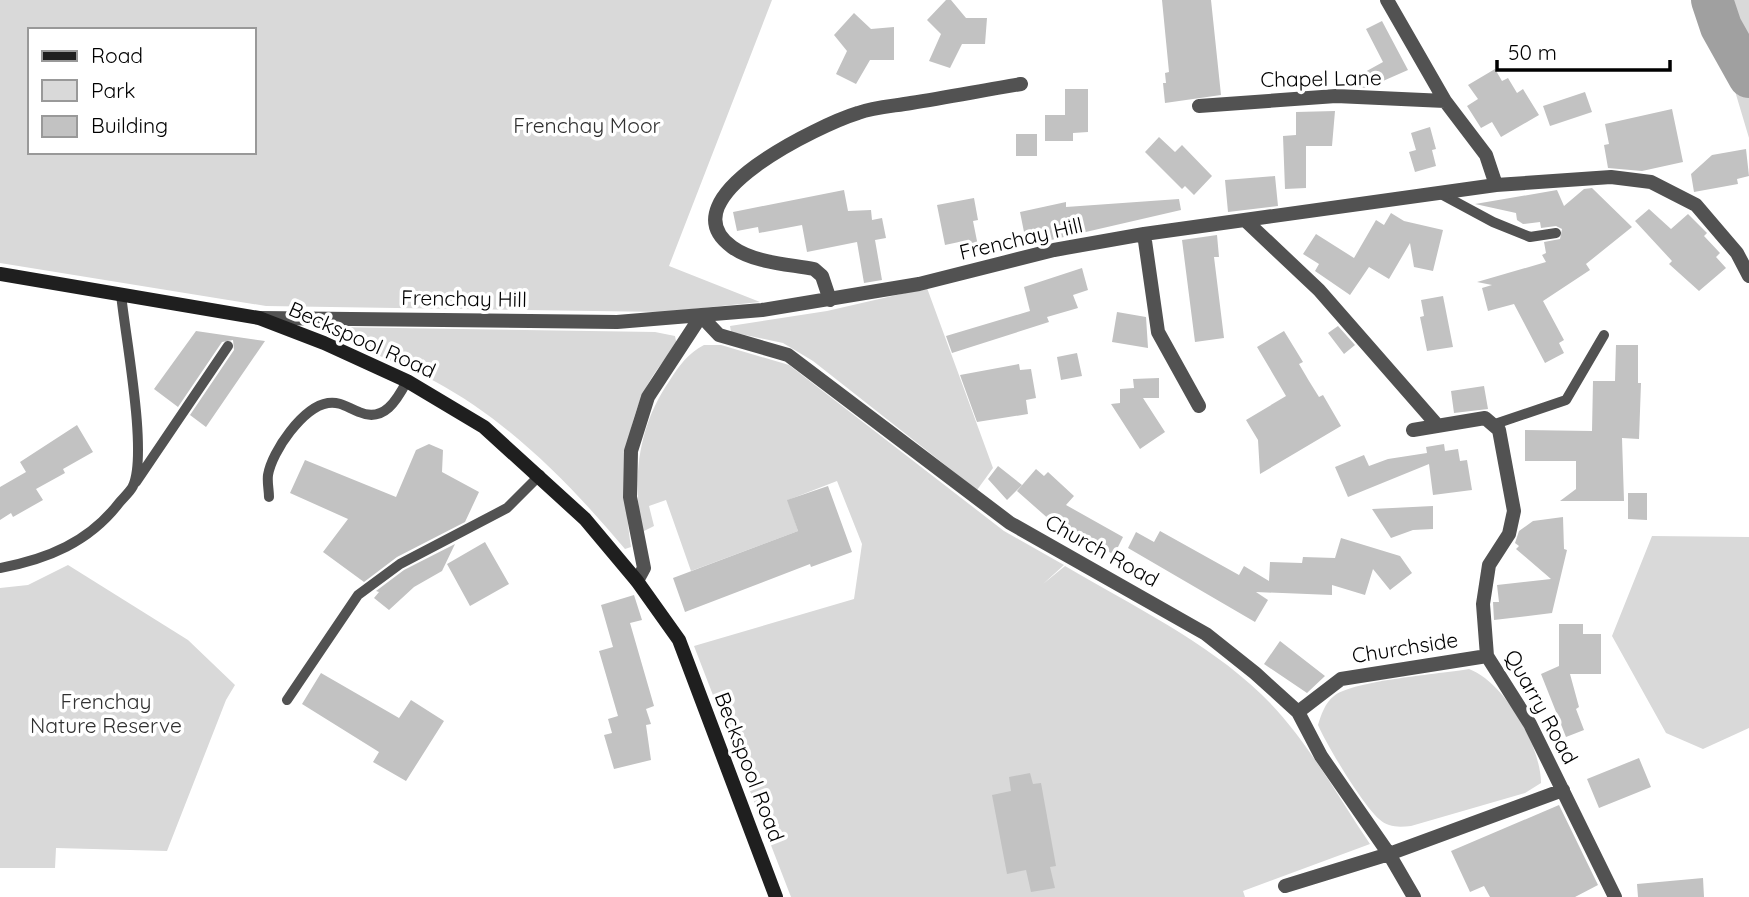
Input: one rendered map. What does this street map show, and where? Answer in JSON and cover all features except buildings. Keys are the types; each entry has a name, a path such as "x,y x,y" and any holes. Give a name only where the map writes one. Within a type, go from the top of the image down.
{"street":[{"path":"1387,0 1445,101 1486,155 1496,185"},
{"path":"830,300 822,275 814,269 753,257 732,248 719,234 714,217 720,200 737,181 771,155 817,129 860,112 1021,84"},
{"name":"Chapel Lane","path":"1199,106 1336,96 1445,101"},
{"name":"Frenchay Hill","path":"259,318 617,322 701,316 830,300 919,284 1054,250 1144,234 1247,222 1496,185 1611,177 1651,181 1696,205 1737,253 1749,276"},
{"path":"1247,222 1294,264 1344,317 1438,425"},
{"path":"1144,234 1158,332 1199,406"},
{"name":"Beckspool Road","path":"0,274 259,318 324,343 407,381 484,427 540,475 585,519 637,581 679,640 776,897"},
{"path":"637,581 644,568 630,497 631,452 648,397 701,316"},
{"name":"Church Road","path":"701,316 719,335 789,355 1010,523 1206,634 1297,712 1321,756 1389,854 1414,897"},
{"path":"1413,430 1485,418 1495,424"},
{"name":"Quarry Road","path":"1495,424 1506,459 1514,511 1509,534 1489,565 1483,604 1487,656 1531,724 1615,897"},
{"name":"Churchside","path":"1297,712 1341,679 1487,656"},
{"path":"1285,886 1389,854 1563,790"}],"lane":[{"path":"1440,193 1493,222 1531,237 1556,233"},
{"path":"121,294 138,449 133,486"},
{"path":"1495,424 1566,400 1604,335"},
{"path":"0,568 63,550 90,534 133,486 228,346"},
{"path":"269,497 268,475 281,444 312,410 326,403 338,403 366,414 382,412 395,404 407,381"},
{"path":"287,700 358,595 400,564 507,508 540,475"}],"green space":[{"name":"Frenchay Moor","path":"0,0 772,0 669,266 760,302 663,312 266,306 0,263"},
{"path":"1699,0 1749,0 1749,138 1732,81"},
{"path":"927,288 993,468 977,490 813,361 783,343 731,332 730,326 827,311"},
{"path":"333,327 655,332 675,336 677,346 658,367 645,390 629,440 626,493 631,547 625,549 561,479 489,416 423,375 332,336"},
{"path":"704,345 721,345 789,365 1004,531 1064,565 1043,584 1065,566 1192,640 1216,657 1261,694 1292,728 1370,844 1243,891 1245,897 791,897 694,646 854,599 862,544 837,481 788,500 798,531 691,571 666,500 649,506 654,526 642,532 638,472 644,434 659,398 673,375 689,356"},
{"path":"1652,536 1749,537 1749,728 1703,749 1666,733 1612,636"},
{"name":"Frenchay Nature Reserve","path":"68,565 188,640 235,685 226,700 167,851 56,848 55,868 0,868 0,588 28,585"},
{"path":"1469,669 1495,687 1518,717 1535,751 1541,783 1525,793 1411,826 1386,824 1372,812 1329,747 1318,725 1324,709 1334,696 1344,690 1398,678"}],"waterway":[{"path":"1712,0 1721,27 1749,77"}]}
